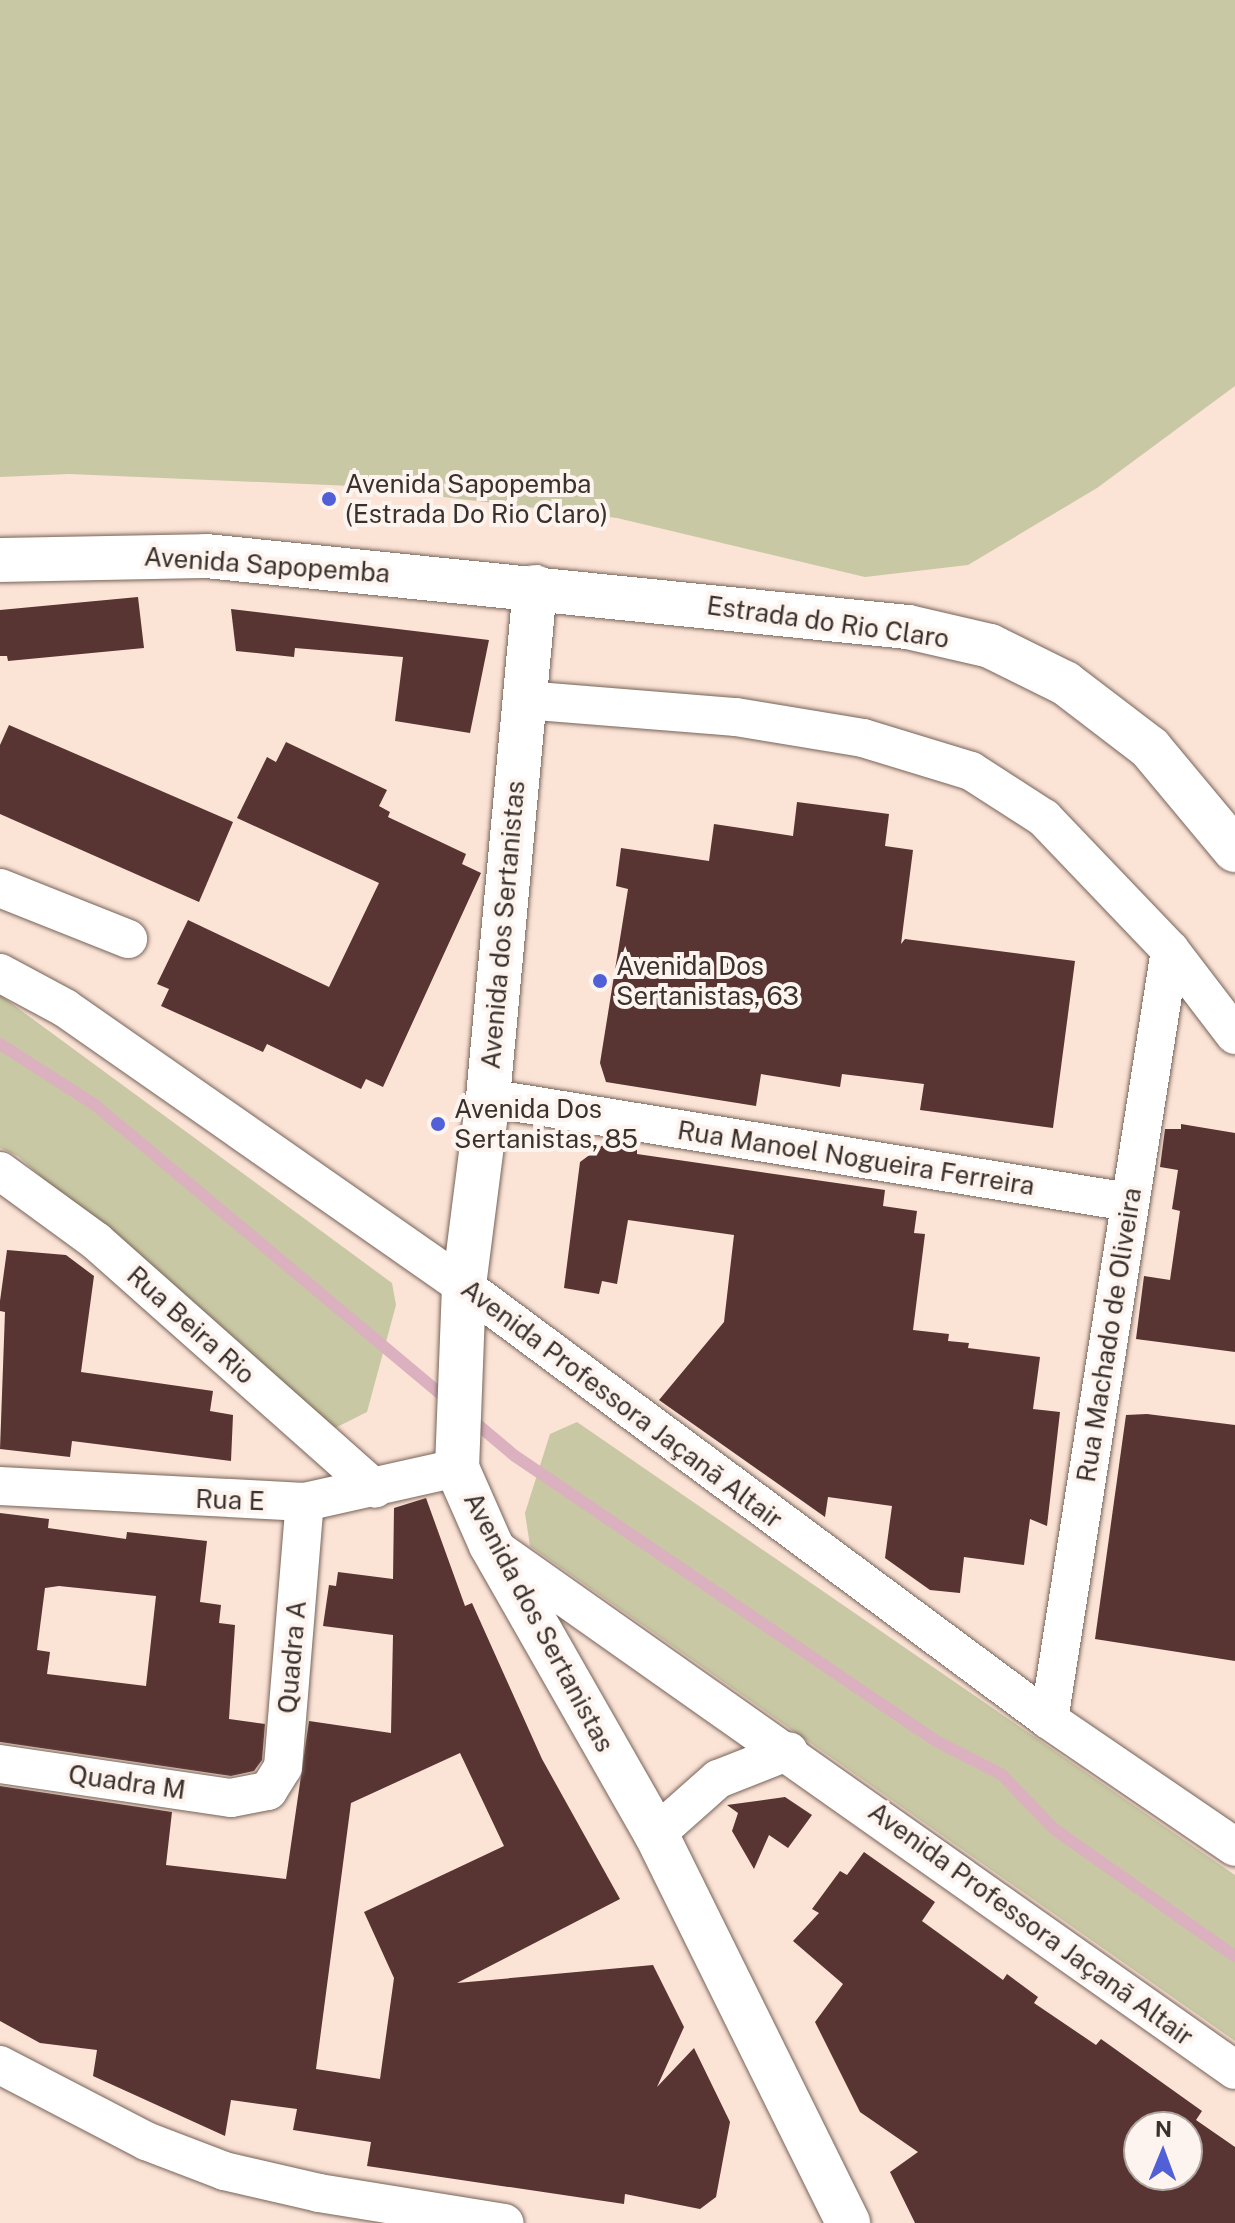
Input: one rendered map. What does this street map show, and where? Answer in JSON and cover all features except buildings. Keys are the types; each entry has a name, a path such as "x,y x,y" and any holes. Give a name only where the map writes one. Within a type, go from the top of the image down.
{"main road":[{"name":"Avenida Sapopemba","path":"0,560 206,556 535,587"},
{"name":"Avenida dos Sertanistas","path":"535,587 488,1098 464,1286 457,1455 491,1545 656,1834 848,2223"},
{"name":"Estrada do Rio Claro","path":"535,587 908,627 990,646 1065,683 1150,748 1235,850"}],"street":[{"path":"524,700 750,720 863,738 971,771 1044,818 1170,950 1235,1035"},
{"path":"0,888 128,939"},
{"name":"Rua Machado de Oliveira","path":"1049,1720 1170,950"},
{"name":"Avenida Professora Jaçanã Altair","path":"0,973 65,1008 464,1286 1049,1720 1235,1847"},
{"name":"Rua Manoel Nogueira Ferreira","path":"488,1098 1129,1202"},
{"name":"Rua Beira Rio","path":"0,1171 22,1182 96,1241 375,1489"},
{"name":"Rua E","path":"0,1486 305,1502 375,1489 457,1455"},
{"name":"Quadra A","path":"254,1797 268,1791 283,1767 305,1502"},
{"name":"Avenida Professora Jaçanã Altair","path":"491,1545 789,1751 1235,2070"},
{"path":"656,1834 718,1779 789,1751"},
{"name":"Quadra M","path":"0,1764 254,1797"},
{"path":"0,2065 146,2141 224,2171 319,2193 505,2223"}],"green space":[{"path":"0,0 1235,0 1235,386 1097,488 968,565 865,577 617,518 352,486 69,474 0,477"},
{"path":"0,995 392,1283 396,1305 367,1412 329,1431 18,1156 0,1148"},
{"path":"577,1422 1235,1875 1235,2041 530,1546 525,1513 550,1434"}],"waterway":[{"path":"0,1044 95,1105 450,1402"},
{"path":"471,1419 515,1456 936,1741 1001,1774 1054,1829 1235,1956"}],"place":[{"name":"Avenida Sapopemba (Estrada Do Rio Claro)","path":"329,499"},
{"name":"Avenida Dos Sertanistas, 63","path":"600,981"},
{"name":"Avenida Dos Sertanistas, 85","path":"438,1124"}]}
